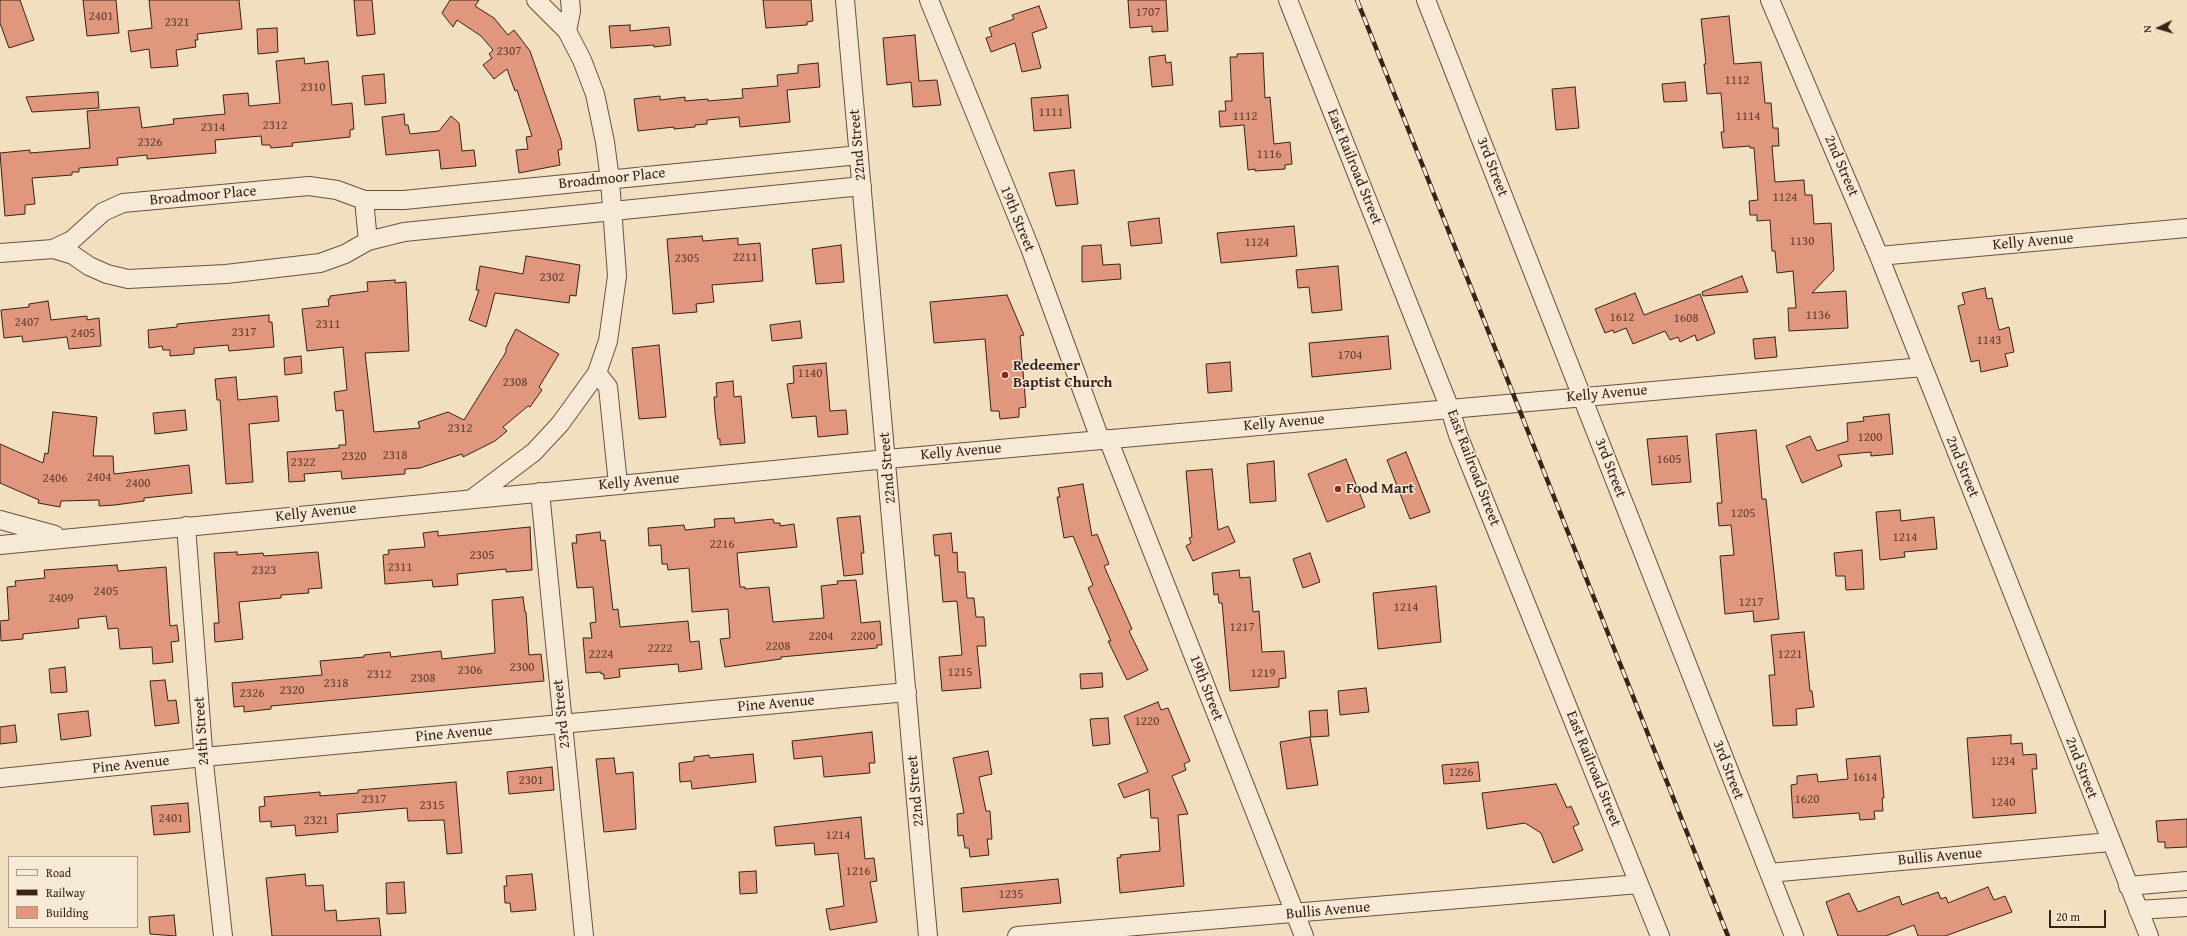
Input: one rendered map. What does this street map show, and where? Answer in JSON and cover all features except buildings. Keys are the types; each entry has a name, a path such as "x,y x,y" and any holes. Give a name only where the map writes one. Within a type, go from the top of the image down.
{"street":[{"path":"473,498 534,452 560,424 597,373 608,341 617,276 610,180 605,142 595,94 582,60 567,31 536,0"},
{"path":"567,31 571,11 570,0"},
{"name":"22nd Street","path":"845,0 908,692 928,936"},
{"name":"19th Street","path":"929,0 1030,248 1104,439 1304,936"},
{"name":"East Railroad Street","path":"1288,0 1450,409 1458,435 1660,936"},
{"name":"3rd Street","path":"1426,0 1794,936"},
{"name":"2nd Street","path":"1770,0 1879,256 2110,842 2149,936"},
{"name":"Broadmoor Place","path":"53,249 72,240 103,212 123,203 309,186 337,190 364,200 404,200 859,155"},
{"name":"Broadmoor Place","path":"0,253 53,249 73,255 89,266 107,274 128,279 226,274 320,263 346,254 368,240 404,232 862,186"},
{"path":"364,200 368,240"},
{"name":"Kelly Avenue","path":"1879,256 2187,228"},
{"name":"Kelly Avenue","path":"0,545 887,459 1582,396 1923,367"},
{"path":"597,373 608,387 618,484"},
{"name":"23rd Street","path":"540,492 584,936"},
{"path":"0,520 70,538"},
{"name":"24th Street","path":"186,526 204,757 223,936"},
{"name":"Pine Avenue","path":"0,778 204,757 908,692"},
{"name":"Bullis Avenue","path":"1769,873 2110,842"},
{"path":"2128,886 2187,881"},
{"name":"Bullis Avenue","path":"1018,936 1123,932 1295,914 1639,884"},
{"path":"2138,910 2187,907"}],"railway":[{"path":"1357,0 1728,936"}],"place":[{"name":"Redeemer Baptist Church","path":"1005,375"},
{"name":"Food Mart","path":"1338,489"}]}
